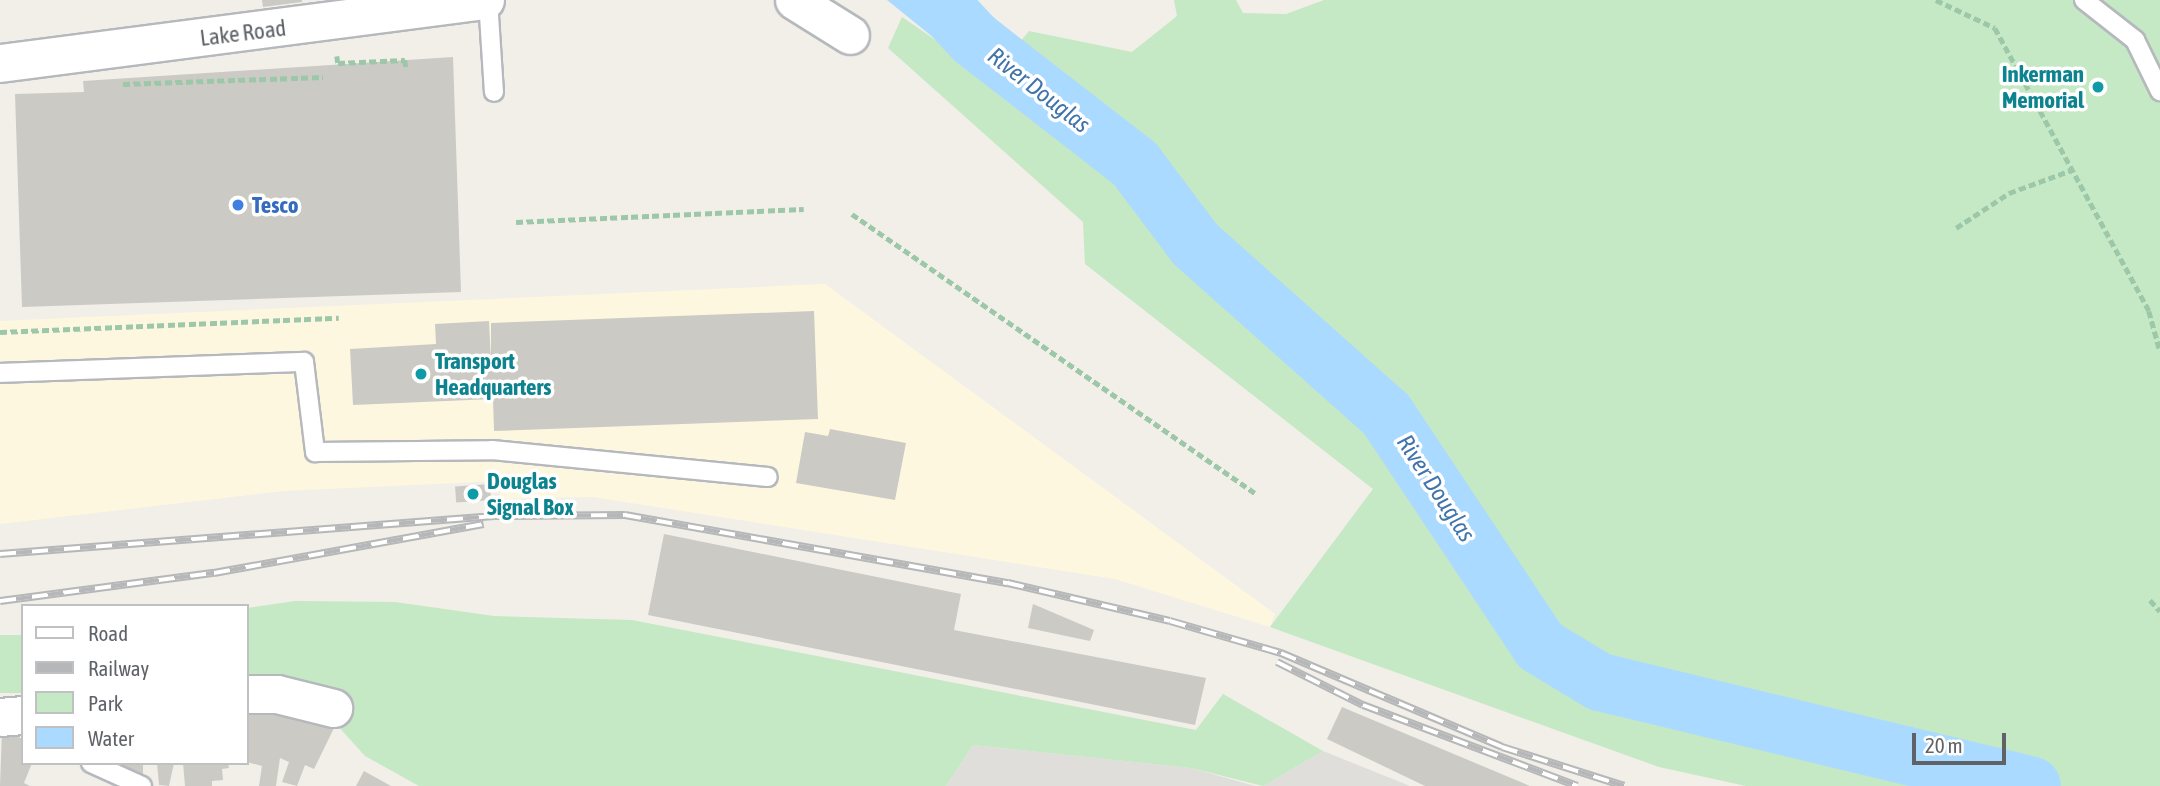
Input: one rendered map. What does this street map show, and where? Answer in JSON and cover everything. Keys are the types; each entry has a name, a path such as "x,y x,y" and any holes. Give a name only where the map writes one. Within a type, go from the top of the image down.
{"street":[{"name":"Lake Road","path":"0,63 487,0"},
{"path":"802,2 850,35"},
{"path":"248,694 277,694 333,708"},
{"path":"0,720 21,715"}],"lane":[{"path":"487,0 494,92"},
{"path":"2084,0 2135,40 2160,91"},
{"path":"0,373 304,362 315,452 492,450 768,477"},
{"path":"0,720 21,731"},
{"path":"95,765 142,786"}],"path":[{"path":"1936,0 1995,29 2149,311 2160,351"},
{"path":"337,56 338,63 405,60 406,68"},
{"path":"120,84 323,77"},
{"path":"1956,228 2009,194 2072,170"},
{"path":"516,222 804,209"},
{"path":"852,214 1255,493"},
{"path":"0,332 339,318"},
{"path":"2150,600 2160,611"}],"shaded area":[{"path":"825,284 1275,614 1270,627 1115,579 593,497 501,499 498,481 284,491 0,524 0,321"},
{"path":"973,745 1191,768 1255,786 946,786"},
{"path":"1323,751 1410,786 1263,786"}],"green space":[{"path":"1174,0 1236,0 1243,13 1286,14 1324,0 2160,0 2160,786 1746,786 1659,767 1270,627 1373,489 1085,264 1083,222 888,48 902,17 956,54 1033,50 1020,42 1029,31 1132,52 1177,16"},
{"path":"295,601 395,602 494,616 632,620 1196,730 1223,694 1323,751 1263,786 1191,768 973,745 946,786 419,786 365,756 336,724 349,697 285,676 248,674 248,608"},
{"path":"0,635 21,635 21,693 0,693"}],"water":[{"path":"887,0 963,0 1128,123 1102,163 1039,123"}],"building":[{"path":"262,0 302,0 302,2 263,7"},
{"name":"Tesco","path":"453,57 461,292 22,307 15,94 84,92 83,81"},
{"path":"814,311 818,419 494,431 493,399 353,405 350,349 436,344 435,324 489,321 491,361 491,323"},
{"path":"830,429 906,443 895,500 796,483 805,432 828,436"},
{"name":"Douglas Signal Box","path":"490,484 491,500 456,502 455,486"},
{"path":"664,534 961,594 954,630 1206,678 1195,725 648,615"},
{"path":"1033,604 1094,630 1090,641 1028,628"},
{"path":"248,705 336,724 314,769 305,765 297,786 282,782 289,762 280,758 276,786 259,786 262,766 248,762"},
{"path":"1342,707 1530,786 1425,786 1327,739"},
{"path":"2,731 21,738 21,765 31,765 24,783 30,786 0,786"},
{"path":"122,765 143,765 143,779 121,769"},
{"path":"157,765 174,765 169,786 159,785"},
{"path":"183,765 228,765 229,768 222,769 223,780 212,781 212,786 185,786"},
{"path":"364,771 391,786 356,786"}],"waterway":[{"name":"River Douglas","path":"938,0 974,39 1135,164 1195,244 1386,414 1540,646 1600,682 2032,786"}],"railway":[{"path":"0,554 495,516 625,515 1008,583 1170,621 1281,653 1502,747 1624,786"},
{"path":"0,601 214,573 484,524"},
{"path":"1277,662 1363,705 1577,786"}],"place":[{"name":"Inkerman Memorial","path":"2098,87"},
{"name":"Tesco","path":"238,205"},
{"name":"Transport Headquarters","path":"421,374"},
{"name":"Douglas Signal Box","path":"473,494"}]}
